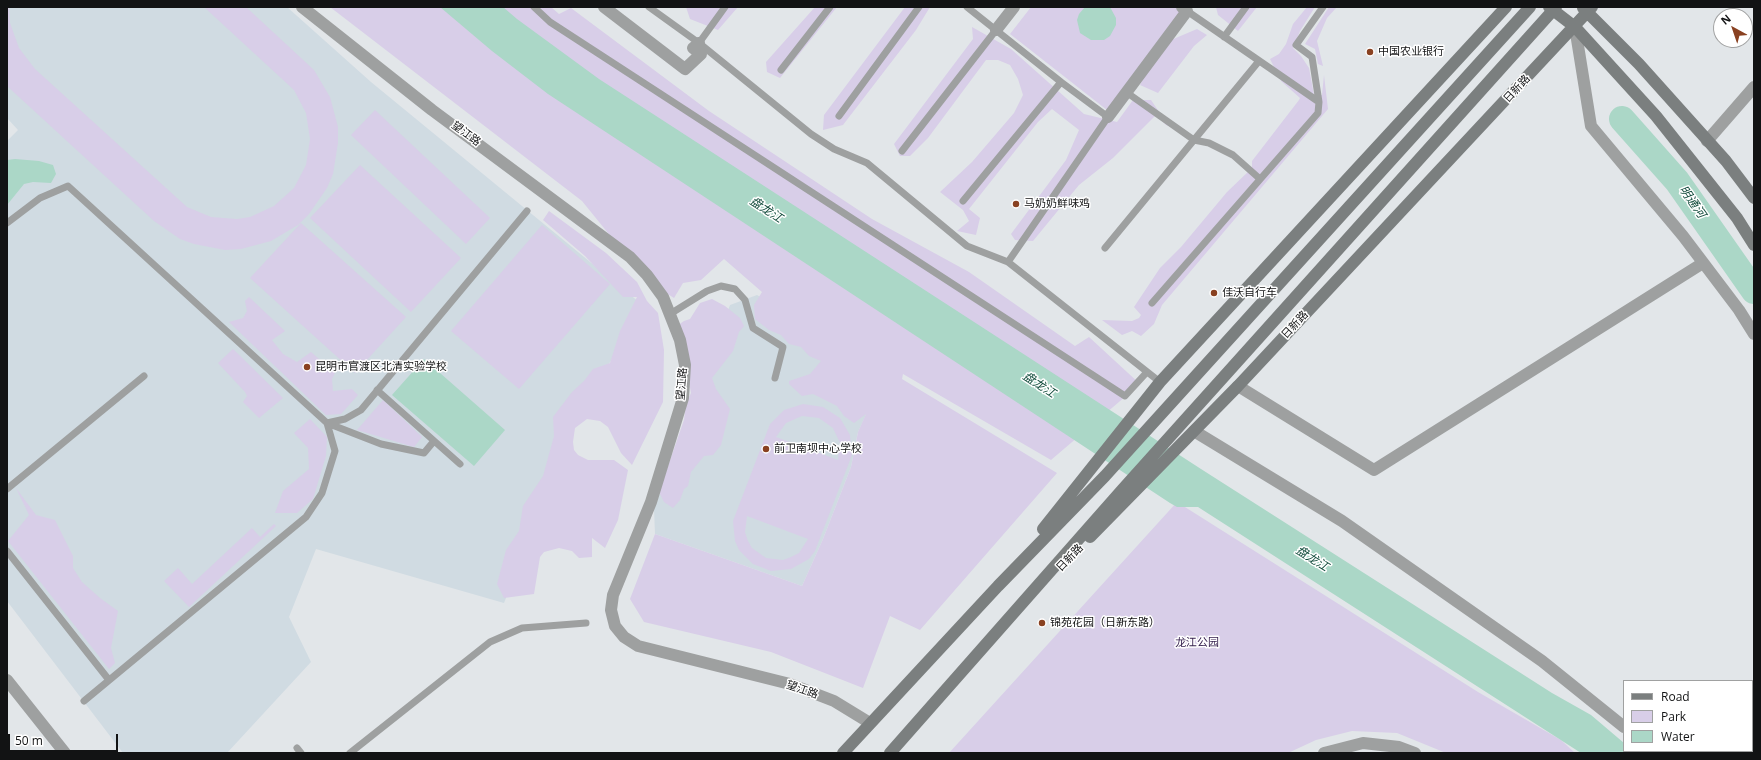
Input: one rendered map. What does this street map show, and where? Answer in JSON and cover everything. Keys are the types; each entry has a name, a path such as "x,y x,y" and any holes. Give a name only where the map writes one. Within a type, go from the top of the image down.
{"main road":[{"path":"998,586 1160,382 1506,7"},
{"path":"843,753 1190,383 1530,7"},
{"path":"1549,7 1575,27 1656,116 1737,218 1754,245"},
{"name":"日新路","path":"890,753 992,637 1125,494 1205,398 1556,7"},
{"path":"1587,9 1639,64 1726,161 1754,198"},
{"name":"日新路","path":"1125,494 1194,431 1238,386 1575,27 1587,9"}],"street":[{"name":"望江路","path":"302,7 432,110 630,257 647,275 663,297 680,340 685,365 683,398 651,502 613,595 611,610 615,626 624,637 638,646 790,684 834,701 870,723"},
{"path":"604,7 685,69 701,54 693,48 699,43"},
{"path":"996,30 1014,7"},
{"path":"1108,117 1184,9"},
{"path":"1575,27 1591,126 1639,182 1703,263 1754,334"},
{"path":"1707,141 1754,87"},
{"path":"1238,386 1374,470 1703,263"},
{"path":"1194,431 1342,521 1542,661 1623,726"},
{"path":"7,680 65,753"},
{"path":"1324,753 1363,743 1399,747 1415,753"}],"lane":[{"path":"534,7 555,25 1125,396 1147,372"},
{"path":"649,7 699,43 811,134 834,149 867,163 967,246 1008,262 1160,382"},
{"path":"699,43 725,7"},
{"path":"781,70 830,7"},
{"path":"839,116 919,7"},
{"path":"967,7 1061,82 1108,117 1008,262"},
{"path":"1224,37 1246,7"},
{"path":"1152,303 1318,113 1312,57 1296,45 1323,7"},
{"path":"1184,9 1318,102"},
{"path":"902,151 996,30"},
{"path":"1105,248 1260,61"},
{"path":"963,201 1061,82"},
{"path":"1126,92 1194,140 1209,143 1233,155 1260,180"},
{"path":"7,223 40,198 68,186 327,423 381,444 424,453 434,441"},
{"path":"327,423 345,419 361,410 527,211"},
{"path":"670,314 707,291 721,286 735,289 745,300 753,328 783,347 775,378"},
{"path":"7,489 144,376"},
{"path":"377,390 460,464"},
{"path":"84,702 306,517 322,493 335,451 327,423"},
{"path":"7,551 109,680"},
{"path":"350,753 490,642 522,628 586,623"}],"shaded area":[{"name":"昆明市官渡区北清实验学校","path":"7,7 287,7 371,82 645,307 626,343 587,390 504,603 316,549 289,617 311,662 227,753 123,753 7,601 7,141 18,130 7,118"},
{"name":"前卫南坝中心学校","path":"757,295 887,370 858,432 851,467 823,539 802,586 655,534 654,509 730,305"}],"green space":[{"path":"7,7 9,7 10,23 19,48 35,69 187,207 211,217 237,219 250,217 274,206 294,188 306,165 310,139 306,113 294,90 204,7 246,7 314,70 330,97 338,127 338,143 333,174 327,188 309,214 298,225 271,241 241,249 225,250 194,244 180,239 154,221 7,86"},
{"path":"330,7 551,7 559,14 571,8 709,111 872,219 969,272 1075,346 1089,337 1140,384 1051,460 903,374 902,379 1057,473 920,630 890,616 863,688 771,652 644,622 630,599 655,534 802,586 823,539 851,467 858,432 866,414 854,423 844,416 837,406 813,394 802,396 789,384 789,381 810,374 821,361 809,356 801,347 789,344 781,335 769,330 755,319 754,305 762,292 724,259 701,280 683,283 674,298 647,281 582,201"},
{"path":"686,7 738,7 718,30 690,19"},
{"path":"815,7 837,7 780,78 767,72 766,62"},
{"path":"905,7 930,7 916,30 843,125 823,130 824,115"},
{"path":"1031,7 1178,7 1184,12 1107,110 1010,34"},
{"path":"1216,7 1257,7 1238,31 1218,15"},
{"path":"1307,7 1315,7 1300,31 1293,48 1301,56 1309,68 1314,95 1322,95 1324,75 1328,109 1162,305 1154,324 1141,336 1132,331 1122,335 1102,320 1132,321 1139,318 1141,315 1134,307 1160,268 1181,247 1227,192 1252,168 1252,161 1299,100 1300,98 1281,81 1270,59 1279,54 1286,44 1293,24"},
{"path":"1329,7 1337,7 1327,18 1317,41 1323,66 1318,64 1315,49 1305,44"},
{"path":"972,27 1011,49 1084,114 1117,122 1133,100 1151,100 1166,122 1173,128 1166,125 1156,115 1113,158 1079,185 1033,241 1015,240 1011,234 1066,160 1079,130 1052,109 1038,122 969,209 980,218 976,235 957,231 969,221 963,210 940,192 972,162 1014,113 1023,95 1018,79 1010,65 998,60 986,60 928,138 910,156 900,156 894,144 973,39"},
{"path":"1197,29 1207,35 1194,46 1158,93 1140,85 1147,71 1171,40"},
{"path":"375,110 490,218 466,244 351,135"},
{"path":"360,165 461,258 411,312 310,218"},
{"path":"549,211 606,253 637,282 647,301 658,313 664,350 663,402 632,465 621,453 608,427 600,421 587,419 575,428 573,442 574,450 578,455 588,460 614,460 628,470 618,520 605,548 592,538 592,557 579,558 572,551 559,548 544,552 540,557 534,594 504,598 497,584 506,550 519,531 523,506 543,476 554,436 553,417 572,392 584,381 593,369 610,363 620,331 637,297 623,297 585,256 543,220"},
{"path":"301,223 406,317 355,373 250,278"},
{"path":"542,225 610,284 519,389 451,331"},
{"path":"249,297 285,331 272,340 283,354 297,362 311,352 335,373 332,379 333,391 352,389 358,395 341,414 326,415 229,322 243,318 247,311 245,301"},
{"path":"712,299 725,306 740,318 744,326 739,332 733,351 712,378 716,389 730,409 721,445 713,455 704,456 691,472 688,486 684,489 680,500 673,508 664,502 659,492 684,420 686,404 691,393 688,377 671,330 684,321 690,319 700,303"},
{"path":"233,349 283,398 259,418 243,402 247,396 245,392 218,363"},
{"path":"383,400 422,437 414,447 357,430"},
{"path":"803,404 823,407 840,418 850,435 852,455 815,551 809,559 791,569 771,571 753,564 739,550 735,541 733,521 770,424 784,410","holes":["802,416 819,418 833,428 840,443 838,460 776,437 786,423","747,516 808,539 799,553 791,557 783,560 766,558 752,548 748,541 745,532"]},
{"path":"310,419 327,437 326,456 313,499 297,513 275,513 283,491 309,469 308,448 294,433"},
{"path":"16,488 36,515 55,520 73,556 73,568 82,582 118,611 111,648 115,663 109,669 8,541 29,515"},
{"name":"龙江公园","path":"1177,502 1478,692 1561,740 1575,753 1446,753 1397,733 1352,731 1316,740 1288,753 949,753"},
{"path":"274,524 276,526 189,607 164,581 178,568 192,584 252,528 260,537"}],"water":[{"name":"盘龙江","path":"440,7 503,7 599,79 1201,469 1552,693 1591,715 1623,742 1623,752 1635,753 1581,753 1198,507 1177,507 1170,503 548,94 492,51"},
{"path":"1085,7 1110,7 1116,18 1116,25 1110,36 1104,40 1091,40 1080,33 1077,20 1079,14"},
{"path":"15,159 39,161 53,165 56,174 51,183 33,182 24,184 7,205 7,160"},
{"path":"424,359 505,430 474,466 392,395"}],"waterway":[{"name":"明通河","path":"1622,119 1677,181 1754,291"}],"place":[{"name":"中国农业银行","path":"1370,52"},
{"name":"马奶奶鲜味鸡","path":"1016,204"},
{"name":"佳沃自行车","path":"1214,293"},
{"name":"昆明市官渡区北清实验学校","path":"307,367"},
{"name":"前卫南坝中心学校","path":"766,449"},
{"name":"锦苑花园（日新东路）","path":"1042,623"}]}
